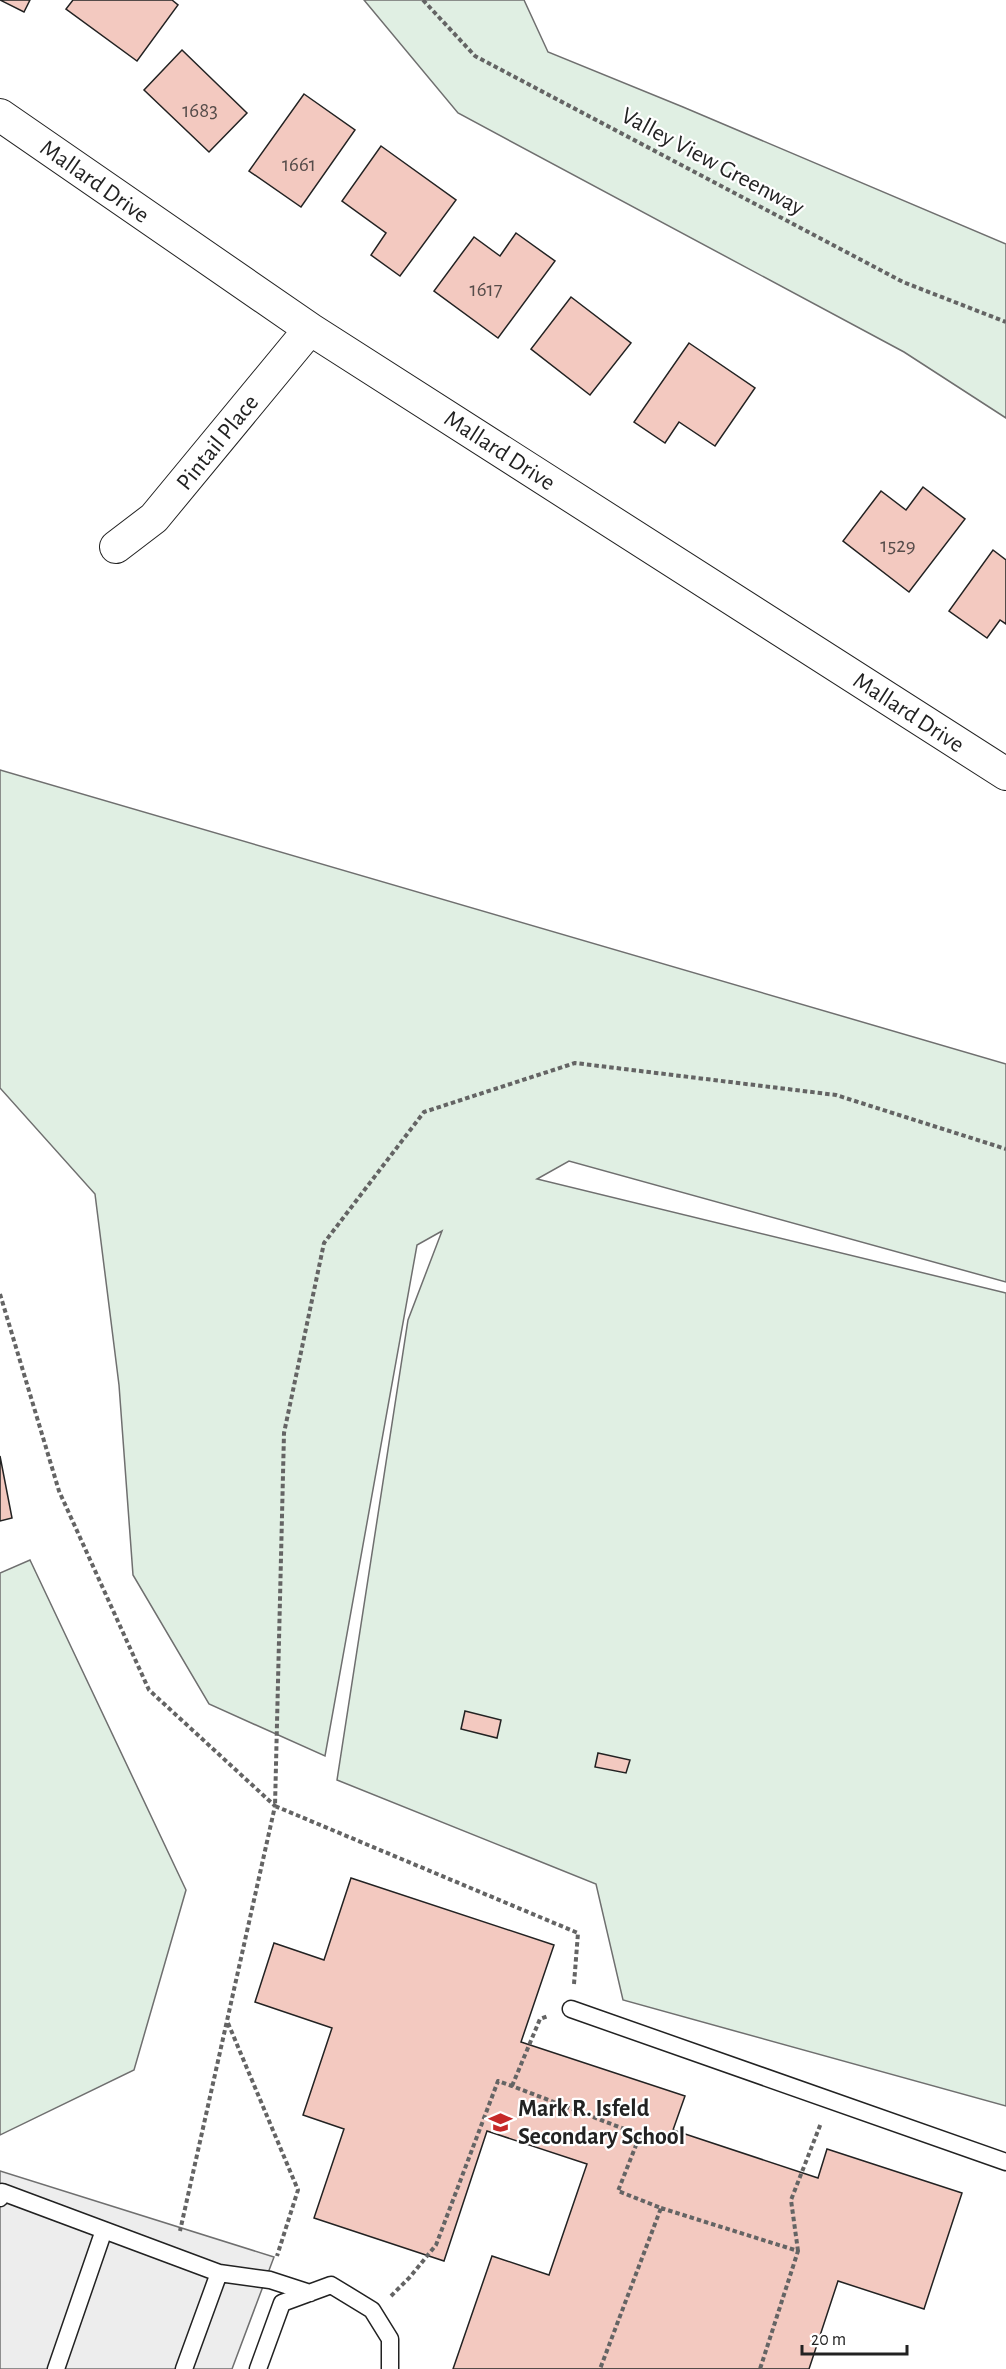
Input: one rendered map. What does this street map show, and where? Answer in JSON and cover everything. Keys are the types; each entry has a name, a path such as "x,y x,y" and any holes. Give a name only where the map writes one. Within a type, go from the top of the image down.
{"street":[{"name":"Mallard Drive","path":"0,115 310,328 1006,774"},
{"name":"Pintail Place","path":"116,548 154,518 310,328"}],"lane":[{"path":"571,2009 1006,2162"},
{"path":"0,2198 2,2192 219,2273 270,2280 310,2293"},
{"path":"56,2369 104,2230"},
{"path":"184,2369 219,2273"},
{"path":"258,2369 282,2303 331,2286 374,2314 390,2339 390,2369"}],"path":[{"name":"Valley View Greenway","path":"423,0 475,56 903,282 1006,322"},
{"path":"174,2256 275,1806 284,1433 324,1243 424,1112 575,1063 836,1095 1006,1149"},
{"path":"0,1294 59,1491 149,1690 275,1806 578,1933 571,2009 540,2019 512,2086"},
{"path":"228,2023 298,2190 270,2280"},
{"path":"374,2314 436,2246 498,2081 640,2135 618,2192 661,2208 798,2251"},
{"path":"759,2369 798,2251 791,2200 830,2100"},
{"path":"600,2369 661,2208"}],"green space":[{"path":"364,0 524,0 548,52 1006,244 1006,418 904,352 458,113"},
{"path":"0,770 1006,1064 1006,1282 569,1161 537,1179 1006,1293 1006,2106 623,2000 596,1884 337,1780 408,1320 442,1231 417,1245 325,1756 209,1704 133,1575 119,1385 95,1194 0,1088"},
{"path":"30,1560 186,1890 134,2070 0,2135 0,1573"}],"shaded area":[{"path":"0,2171 274,2257 232,2369 0,2369"}],"building":[{"path":"0,0 30,0 24,12"},
{"path":"73,0 172,0 178,5 137,61 66,9"},
{"path":"182,50 247,113 209,152 144,90"},
{"path":"304,94 355,130 301,207 249,171"},
{"path":"381,146 456,200 400,276 371,255 386,233 342,201"},
{"path":"516,233 555,261 498,338 434,291 474,237 500,256"},
{"path":"571,297 631,343 590,395 531,349"},
{"path":"689,343 755,388 715,446 679,422 665,443 634,422"},
{"path":"923,487 965,519 909,592 843,541 881,491 906,510"},
{"path":"993,550 1006,560 1006,624 1000,620 987,638 949,611"},
{"path":"0,1456 12,1518 0,1521"},
{"path":"465,1711 501,1720 497,1738 461,1729"},
{"path":"598,1753 630,1760 626,1773 595,1767"},
{"name":"Mark R. Isfeld Secondary School","path":"351,1878 554,1945 521,2042 685,2096 673,2130 818,2178 827,2149 962,2193 924,2309 838,2281 809,2369 453,2369 492,2256 549,2275 587,2164 487,2131 444,2261 314,2218 344,2129 303,2115 332,2028 255,2002 274,1943 324,1960"}],"place":[{"name":"Mark R. Isfeld Secondary School","path":"500,2122"}]}
